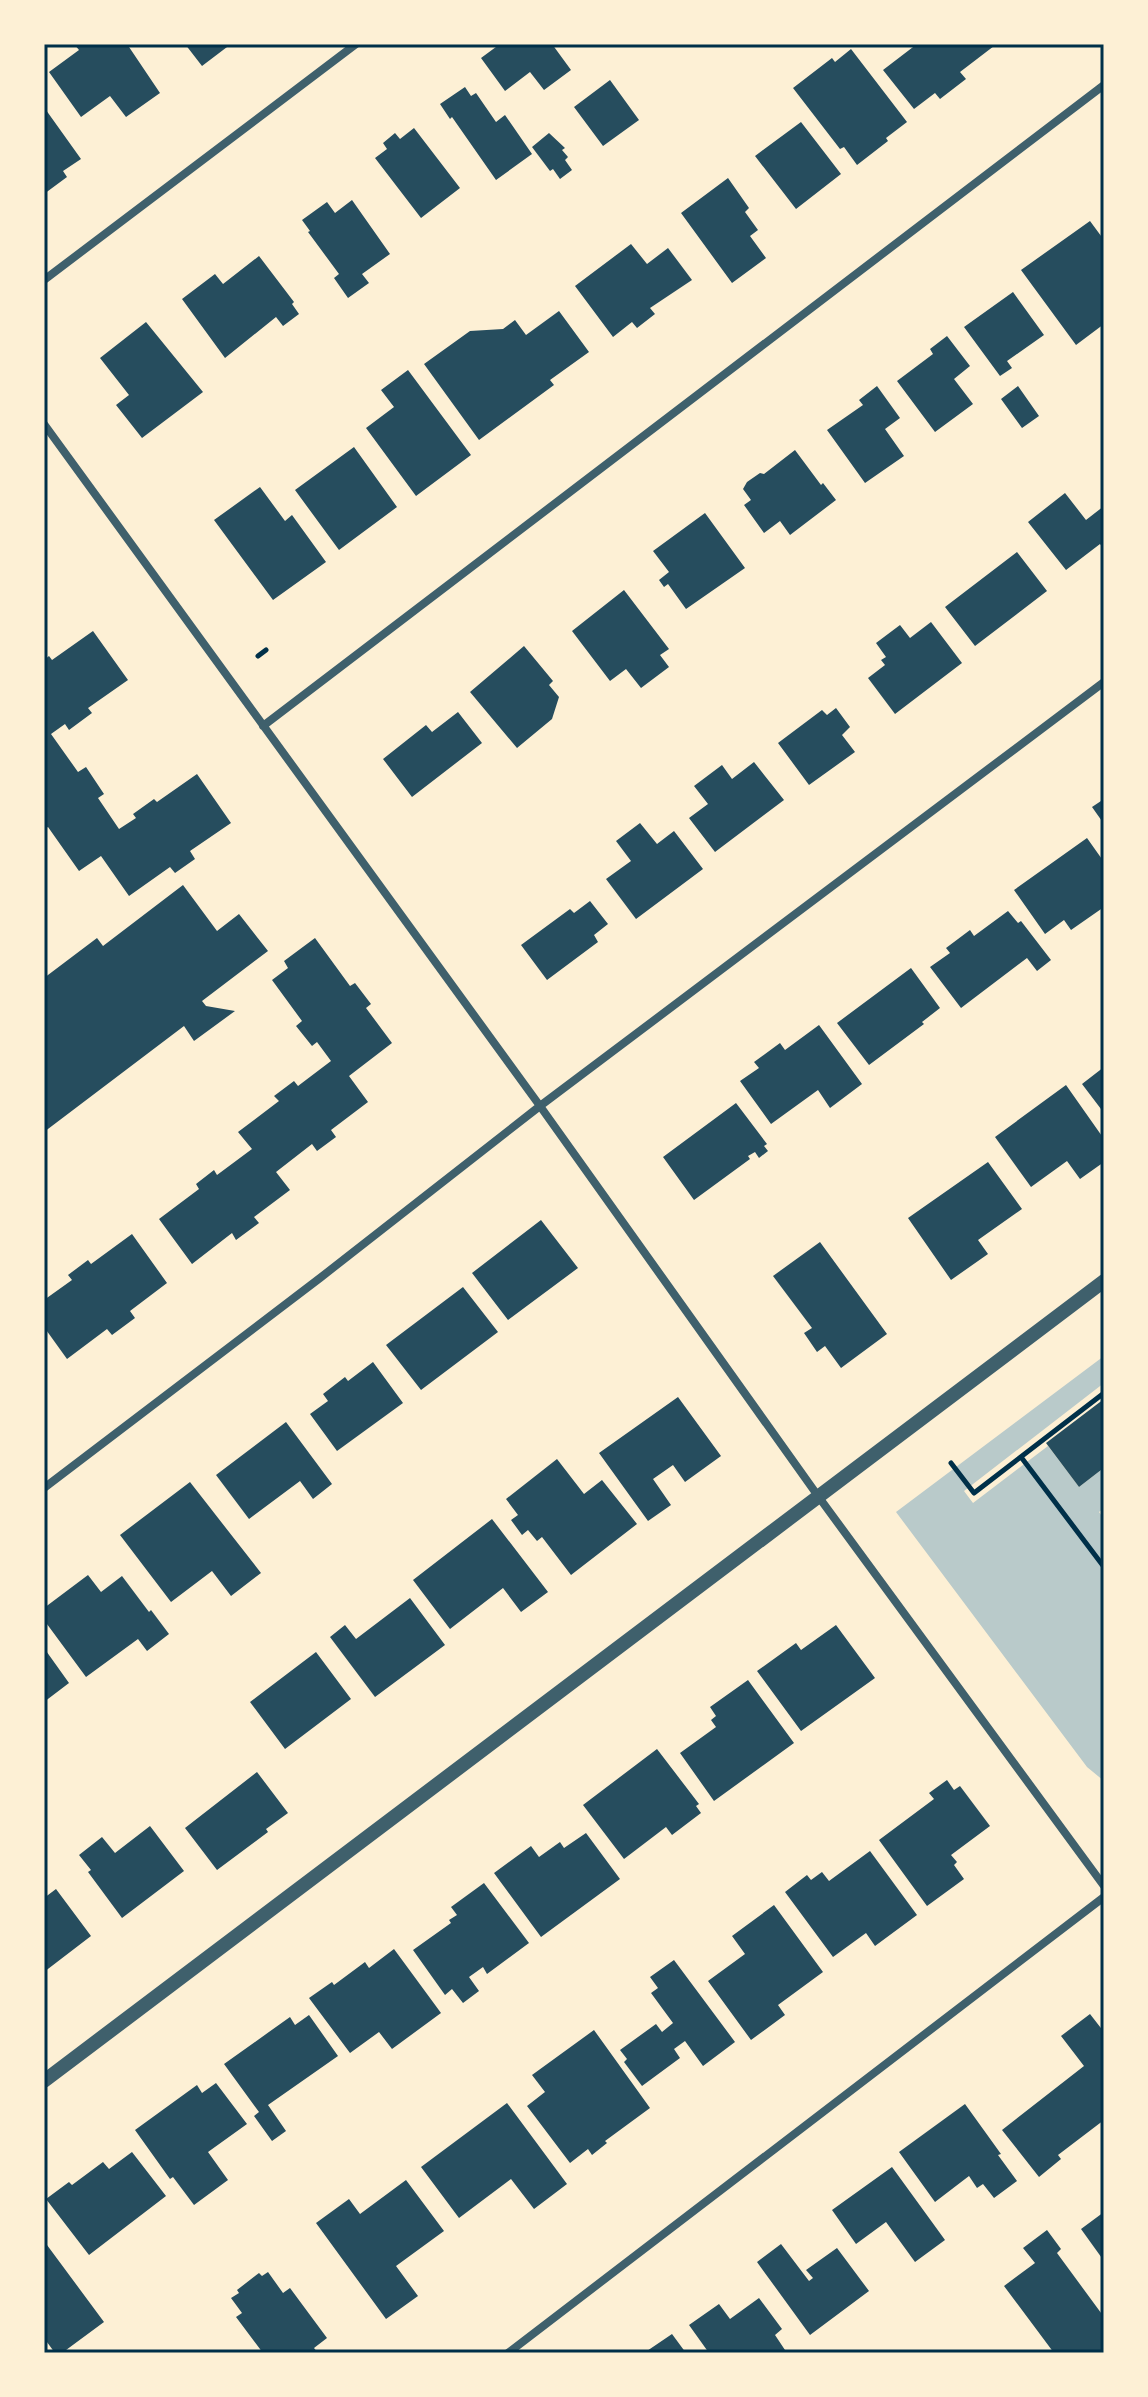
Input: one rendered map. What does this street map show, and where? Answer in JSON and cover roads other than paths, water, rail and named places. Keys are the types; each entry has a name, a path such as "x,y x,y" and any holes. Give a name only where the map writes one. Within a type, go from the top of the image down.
{"street":[{"path":"44,280 356,44"},
{"path":"263,726 1104,85"},
{"path":"44,424 540,1106 818,1496 1104,1886"},
{"path":"44,1488 540,1106 1104,682"},
{"path":"44,2081 1104,1281"},
{"path":"508,2353 1104,1897"}]}
